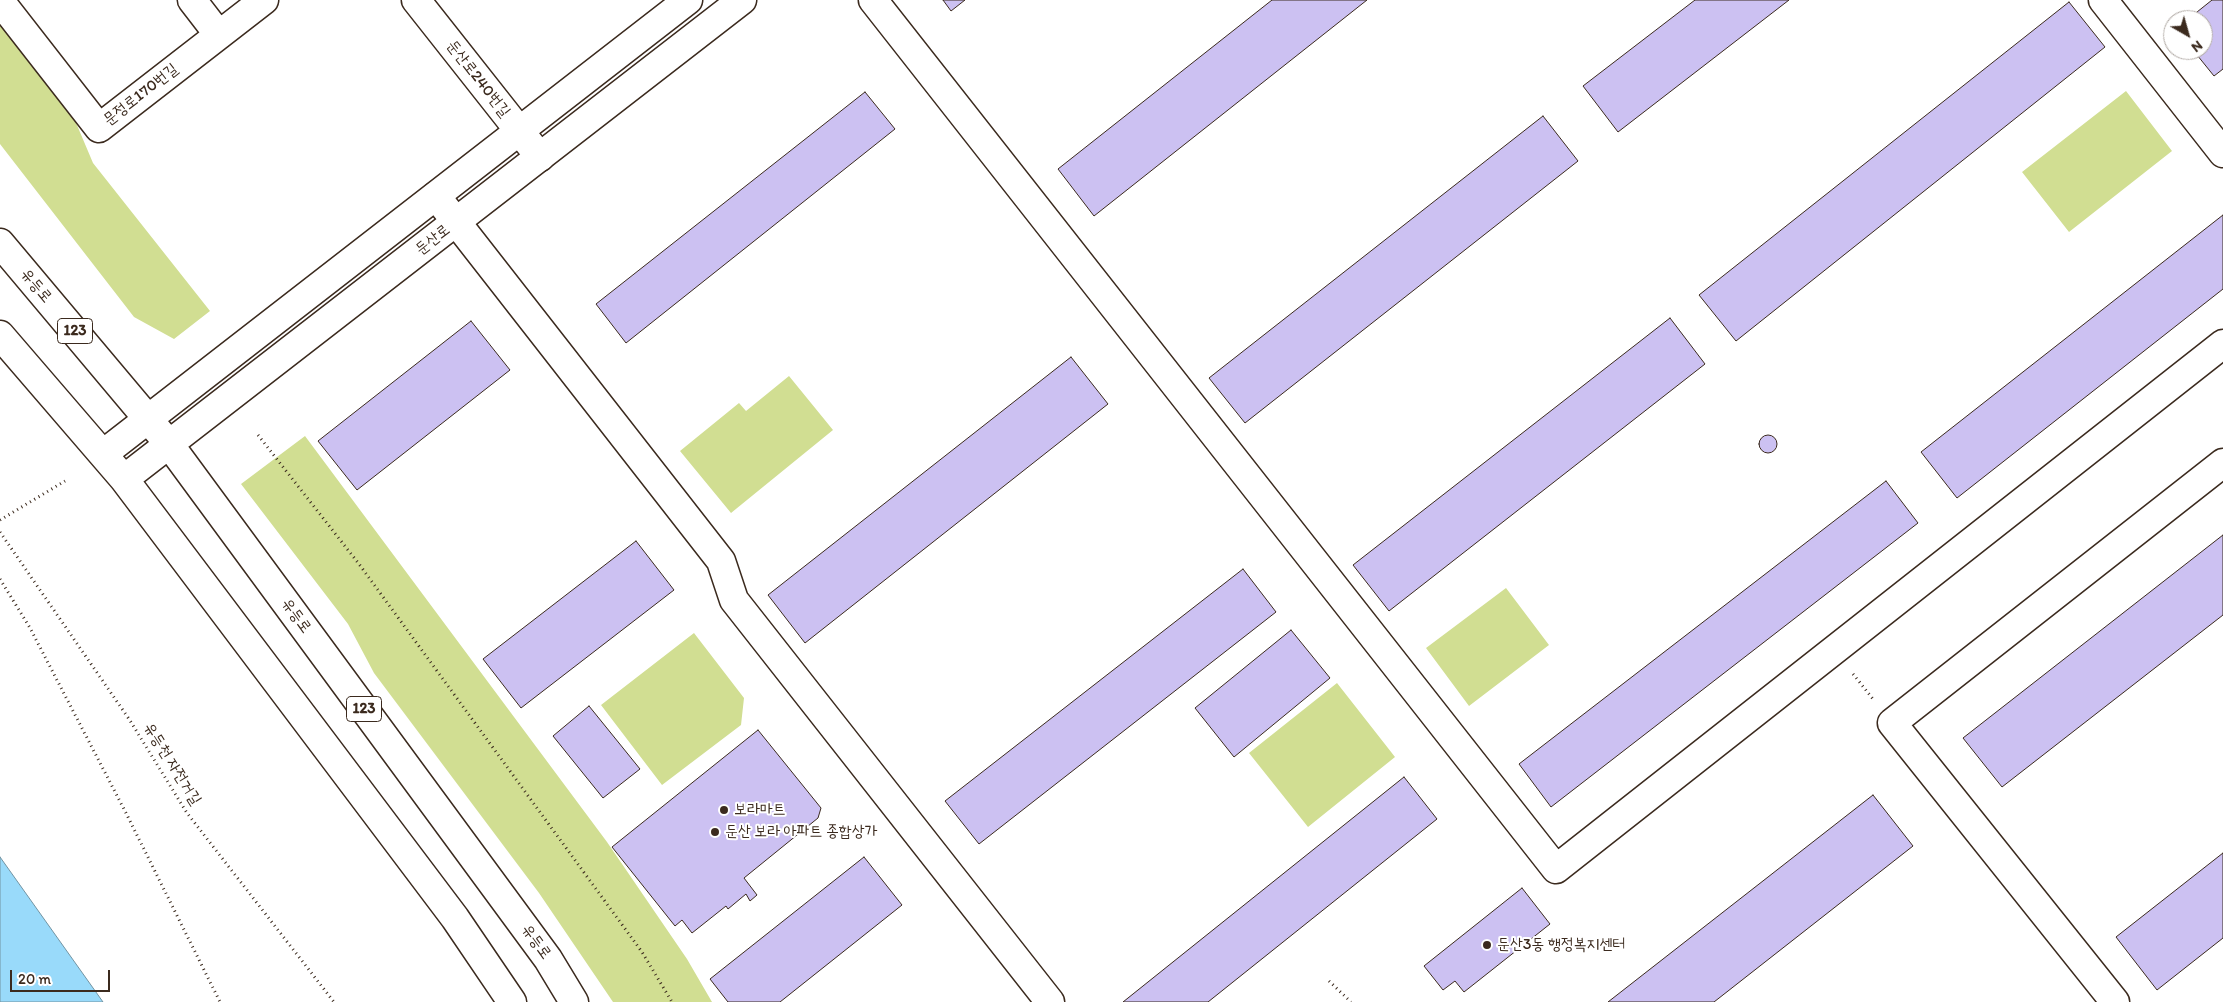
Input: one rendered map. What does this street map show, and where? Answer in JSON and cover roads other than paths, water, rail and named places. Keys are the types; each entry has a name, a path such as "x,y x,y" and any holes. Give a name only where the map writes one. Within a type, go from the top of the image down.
{"main road":[{"path":"192,0 219,35"},
{"name":"문정로170번길","path":"0,1 99,128 264,0"},
{"name":"둔산로240번길","path":"416,0 540,157"},
{"name":"둔산로","path":"103,454 688,0"},
{"name":"둔산로","path":"124,479 742,0"},
{"path":"873,0 1556,869 2223,344"},
{"path":"2102,0 2223,153"},
{"path":"436,196 721,561 734,600 1050,1002"},
{"name":"유등로","path":"0,243 169,444 548,958 574,1002"},
{"path":"0,335 124,479 455,918 512,1002"},
{"path":"2115,1002 1892,723 2223,463"}],"water":[{"path":"0,857 103,1002 0,1002"}],"place":[{"name":"보라마트","path":"724,810"},
{"name":"둔산 보라 아파트 종합상가","path":"715,832"},
{"name":"둔산3동 행정복지센터","path":"1487,945"}]}
